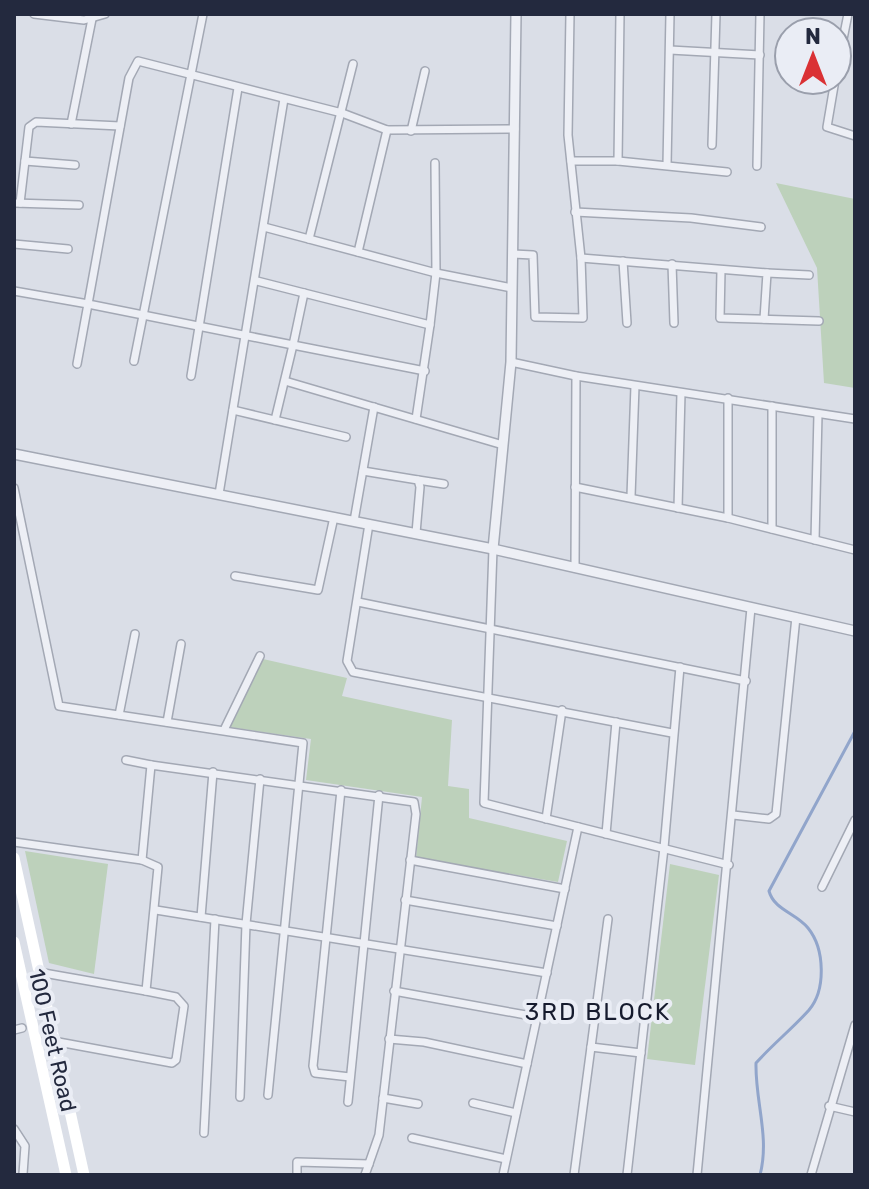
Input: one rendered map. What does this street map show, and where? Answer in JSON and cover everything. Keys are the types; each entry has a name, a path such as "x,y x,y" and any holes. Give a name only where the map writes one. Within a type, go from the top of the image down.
{"main road":[{"name":"100 Feet Road","path":"14,858 18,897 84,1175"},
{"name":"100 Feet Road","path":"14,942 18,976 66,1175"}],"street":[{"path":"34,14 92,19 105,14"},
{"path":"134,361 203,14"},
{"path":"516,14 511,362 493,549 484,803 729,865"},
{"path":"513,254 533,255 535,317 583,318 581,258 571,161 570,14"},
{"path":"618,161 620,14"},
{"path":"667,165 670,14"},
{"path":"712,145 716,14"},
{"path":"757,166 760,14"},
{"path":"71,124 92,19"},
{"path":"670,50 760,55"},
{"path":"77,364 129,78 138,61 342,113 387,130 515,129"},
{"path":"309,239 353,64"},
{"path":"411,131 425,71"},
{"path":"191,376 238,88"},
{"path":"832,96 827,127 855,136"},
{"path":"219,494 257,281 284,99"},
{"path":"79,205 17,203 29,127 36,122 120,126"},
{"path":"358,252 387,130"},
{"path":"25,161 75,165"},
{"path":"571,161 618,161 727,172"},
{"path":"416,419 425,371 436,273 435,163"},
{"path":"575,212 691,218 761,227"},
{"path":"264,227 436,273 512,288"},
{"path":"14,244 68,249"},
{"path":"581,258 809,275"},
{"path":"623,261 627,323"},
{"path":"672,264 674,323"},
{"path":"721,270 720,318 819,321"},
{"path":"764,319 767,273"},
{"path":"257,281 430,325"},
{"path":"14,291 425,371"},
{"path":"275,420 304,293"},
{"path":"511,362 635,386 855,419"},
{"path":"575,568 576,376"},
{"path":"285,381 503,445"},
{"path":"631,496 635,386"},
{"path":"678,508 681,393"},
{"path":"728,398 728,518"},
{"path":"772,406 772,529"},
{"path":"354,521 374,407"},
{"path":"233,410 346,437"},
{"path":"815,540 818,414"},
{"path":"14,454 493,549 855,631"},
{"path":"363,471 444,484"},
{"path":"416,533 418,480"},
{"path":"575,487 631,496 855,550"},
{"path":"14,488 59,706 301,740 268,1095"},
{"path":"235,576 318,590 334,517"},
{"path":"369,524 347,661 353,672 672,733"},
{"path":"358,602 746,681"},
{"path":"697,1175 729,865 751,608"},
{"path":"733,815 769,819 776,814 796,617"},
{"path":"119,715 135,634"},
{"path":"167,722 181,644"},
{"path":"224,730 260,656"},
{"path":"627,1175 664,848 680,667"},
{"path":"546,819 562,710"},
{"path":"606,834 616,722"},
{"path":"126,760 409,799 416,805 379,1135 365,1175"},
{"path":"142,860 151,765"},
{"path":"201,917 213,772"},
{"path":"240,1097 246,924 260,779"},
{"path":"341,790 313,1071 350,1077"},
{"path":"348,1102 379,795"},
{"path":"822,887 855,820"},
{"path":"503,1175 578,827"},
{"path":"14,842 142,860 158,867 146,991"},
{"path":"410,860 565,889"},
{"path":"405,900 557,926"},
{"path":"156,910 547,973"},
{"path":"204,1133 215,919"},
{"path":"574,1175 608,919"},
{"path":"38,972 176,997 184,1006 176,1060 172,1063 53,1041"},
{"path":"394,991 537,1017"},
{"path":"811,1175 829,1106 852,1049 855,1025"},
{"path":"389,1039 424,1042 527,1064"},
{"path":"591,1047 641,1053"},
{"path":"383,1098 418,1104"},
{"path":"473,1103 516,1113"},
{"path":"829,1106 855,1112"},
{"path":"14,1129 25,1146 23,1174"},
{"path":"412,1138 506,1159"},
{"path":"297,1175 297,1162 369,1164"}],"green space":[{"path":"776,183 855,199 855,388 824,383 817,268"},
{"path":"263,659 347,678 342,696 452,720 448,786 469,789 469,818 567,841 558,882 416,858 422,797 306,780 311,739 229,727"},
{"path":"25,851 108,864 94,974 49,963"},
{"path":"670,864 719,875 695,1065 647,1059"}],"waterway":[{"path":"760,1175 763,1133 756,1063 809,1010 815,1002 821,981 820,958 814,937 798,919 776,903 769,891 855,731"}],"district":[{"name":"3RD BLOCK","path":"598,1012"}]}
